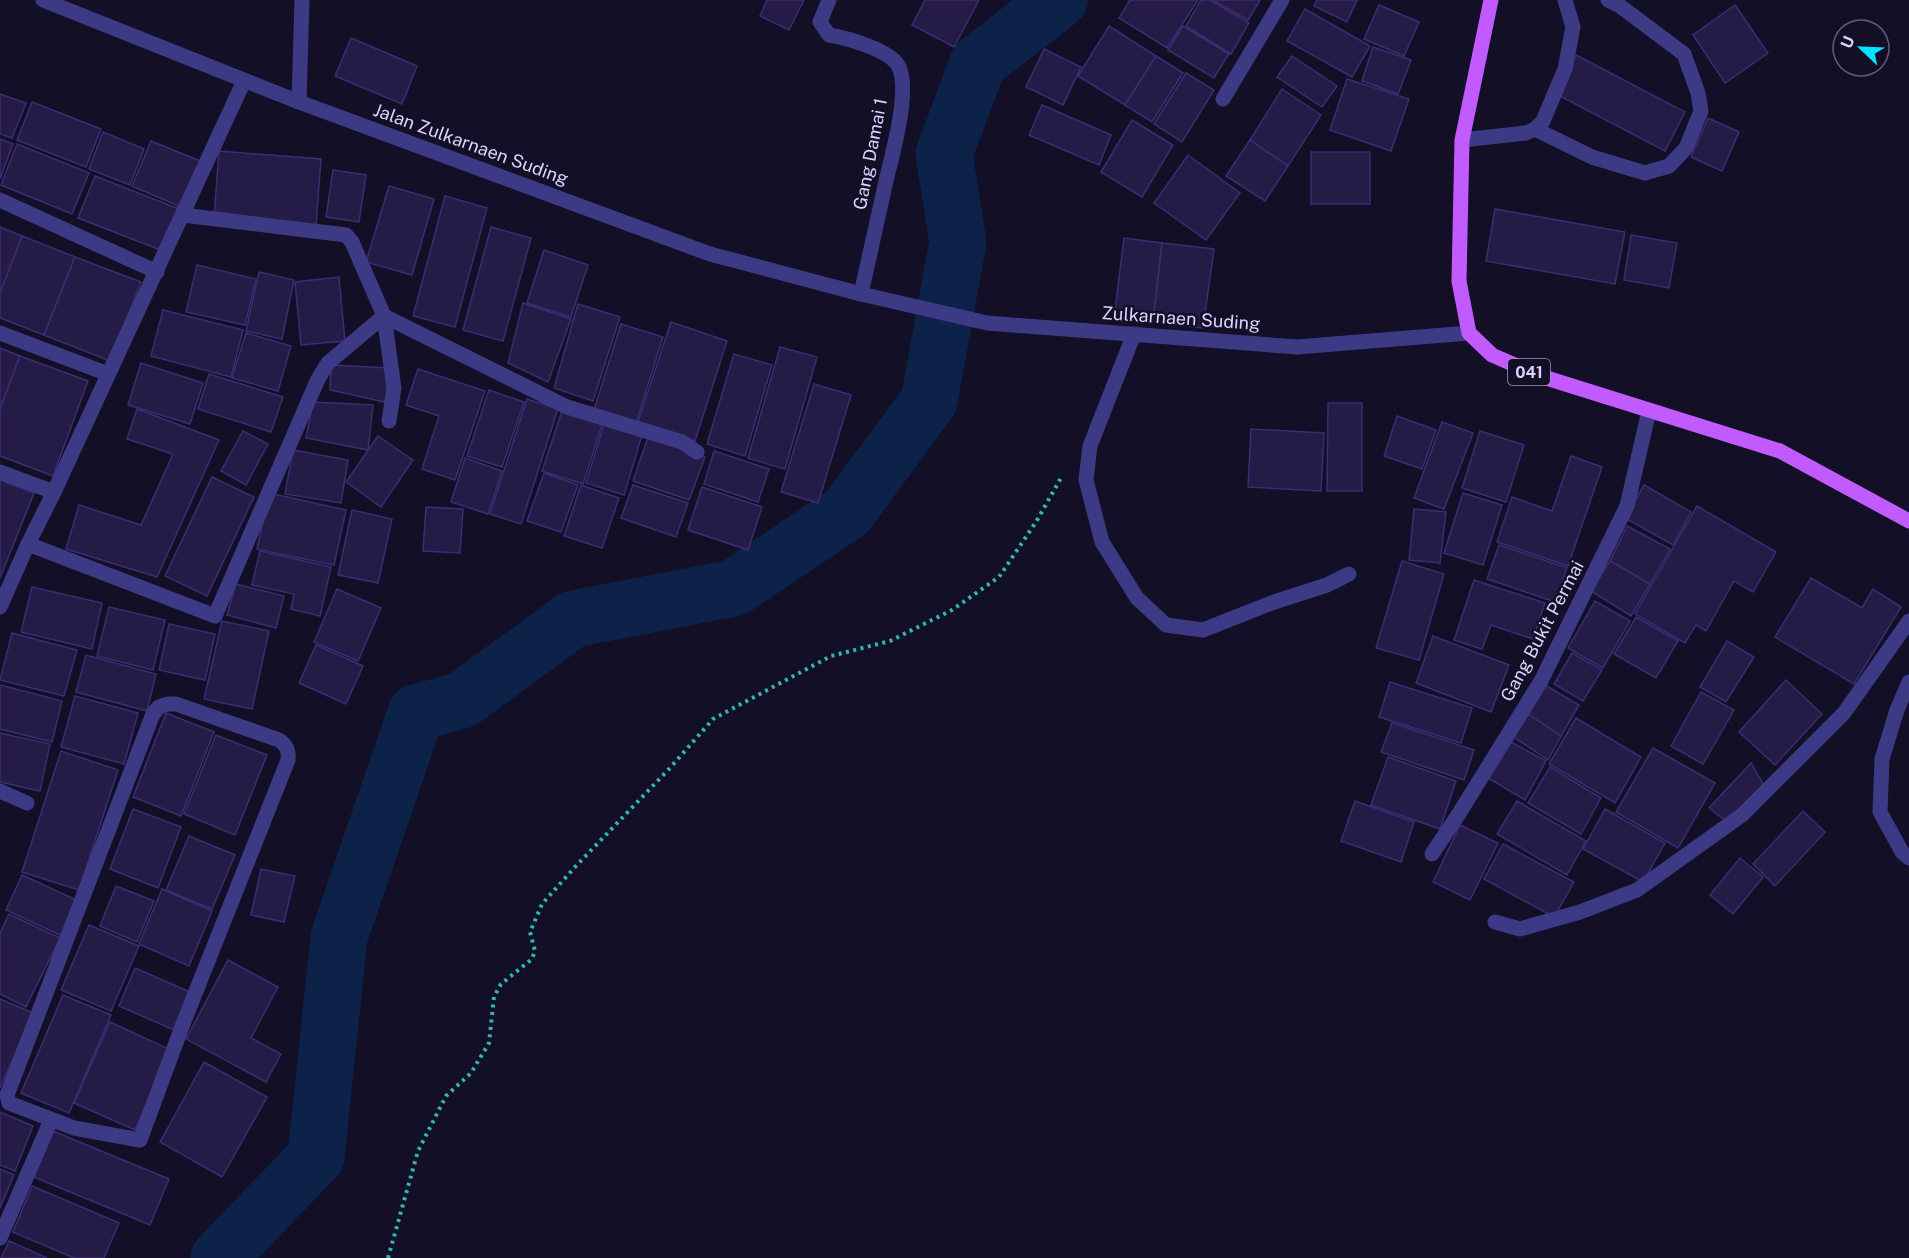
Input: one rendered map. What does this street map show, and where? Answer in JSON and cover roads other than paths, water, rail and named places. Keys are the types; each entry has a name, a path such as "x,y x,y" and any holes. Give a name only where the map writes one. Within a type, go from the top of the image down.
{"main road":[{"path":"1469,333 1459,281 1462,140 1491,0"},
{"name":"041","path":"1469,333 1492,355 1540,376 1780,451 1909,521"}],"street":[{"name":"Jalan Zulkarnaen Suding","path":"43,0 299,102 710,254 893,301"},
{"path":"299,102 302,0"},
{"name":"Gang Damai 1","path":"829,0 820,22 829,35 887,54 899,67 902,80 898,126 861,294"},
{"path":"1223,99 1282,0"},
{"path":"1462,140 1526,133 1543,121 1565,69 1573,27 1565,0"},
{"path":"1534,129 1592,157 1645,173 1669,166 1686,148 1701,111 1698,93 1684,54 1620,6 1608,0"},
{"path":"2,598 157,272 244,81"},
{"path":"0,200 157,272"},
{"path":"183,215 346,235 352,242 384,316 394,387 389,421"},
{"name":"Zulkarnaen Suding","path":"893,301 987,323 1297,347 1469,333"},
{"path":"384,316 567,407 682,442 698,452"},
{"path":"28,544 215,616 318,379 328,363 384,316"},
{"path":"0,333 108,374"},
{"path":"1134,334 1090,446 1086,480 1102,542 1137,598 1166,625 1203,630 1327,585 1349,574"},
{"name":"Gang Bukit Permai","path":"1432,854 1540,681 1627,506 1649,411"},
{"path":"0,472 54,492"},
{"path":"1495,922 1520,929 1580,912 1637,890 1742,814 1844,713 1909,621"},
{"path":"1909,682 1897,710 1882,759 1880,812 1902,852 1909,858"},
{"path":"176,704 279,740 286,746 288,759 183,1024 140,1140 74,1128 51,1120 9,1103 6,1095 153,714 159,707 176,704"},
{"path":"0,791 27,803"},
{"path":"0,1238 51,1120"}],"waterway":[{"path":"219,1258 316,1157 339,937 416,713 462,700 573,619 734,588 847,512 929,401 958,242 944,154 978,63 1059,0"}]}
